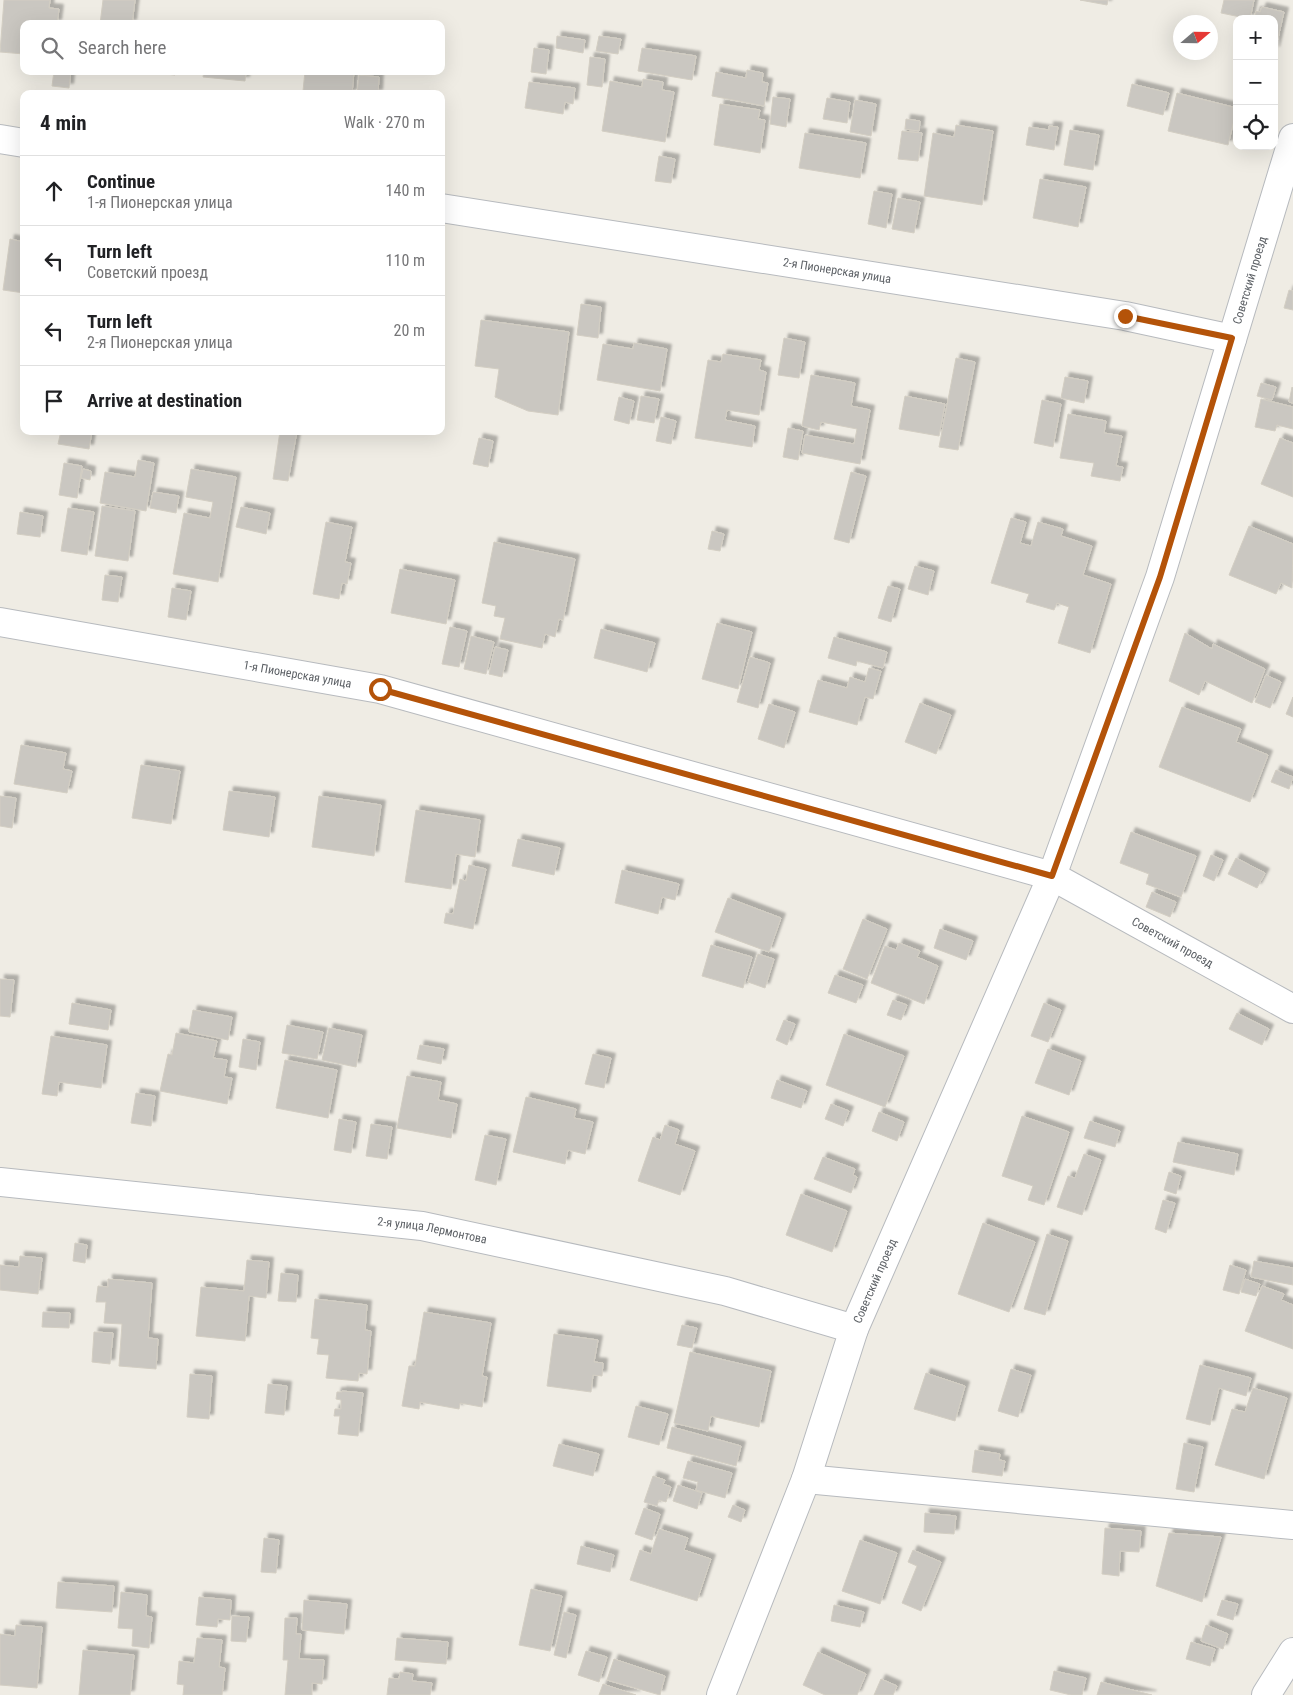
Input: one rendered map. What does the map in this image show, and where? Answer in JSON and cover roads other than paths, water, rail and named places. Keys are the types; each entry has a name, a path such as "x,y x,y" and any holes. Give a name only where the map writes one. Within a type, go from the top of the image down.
{"street":[{"name":"Советский проезд","path":"721,1695 806,1479 854,1329 1052,876 1160,577 1293,138"},
{"path":"0,139 20,142"},
{"name":"2-я Пионерская улица","path":"445,209 1125,316 1232,338"},
{"name":"1-я Пионерская улица","path":"0,622 380,689 1052,876"},
{"name":"Советский проезд","path":"1052,876 1293,1009"},
{"name":"2-я улица Лермонтова","path":"0,1182 422,1226 725,1291 854,1329"},
{"path":"806,1479 1293,1525"},
{"path":"1266,1695 1293,1652"}]}
